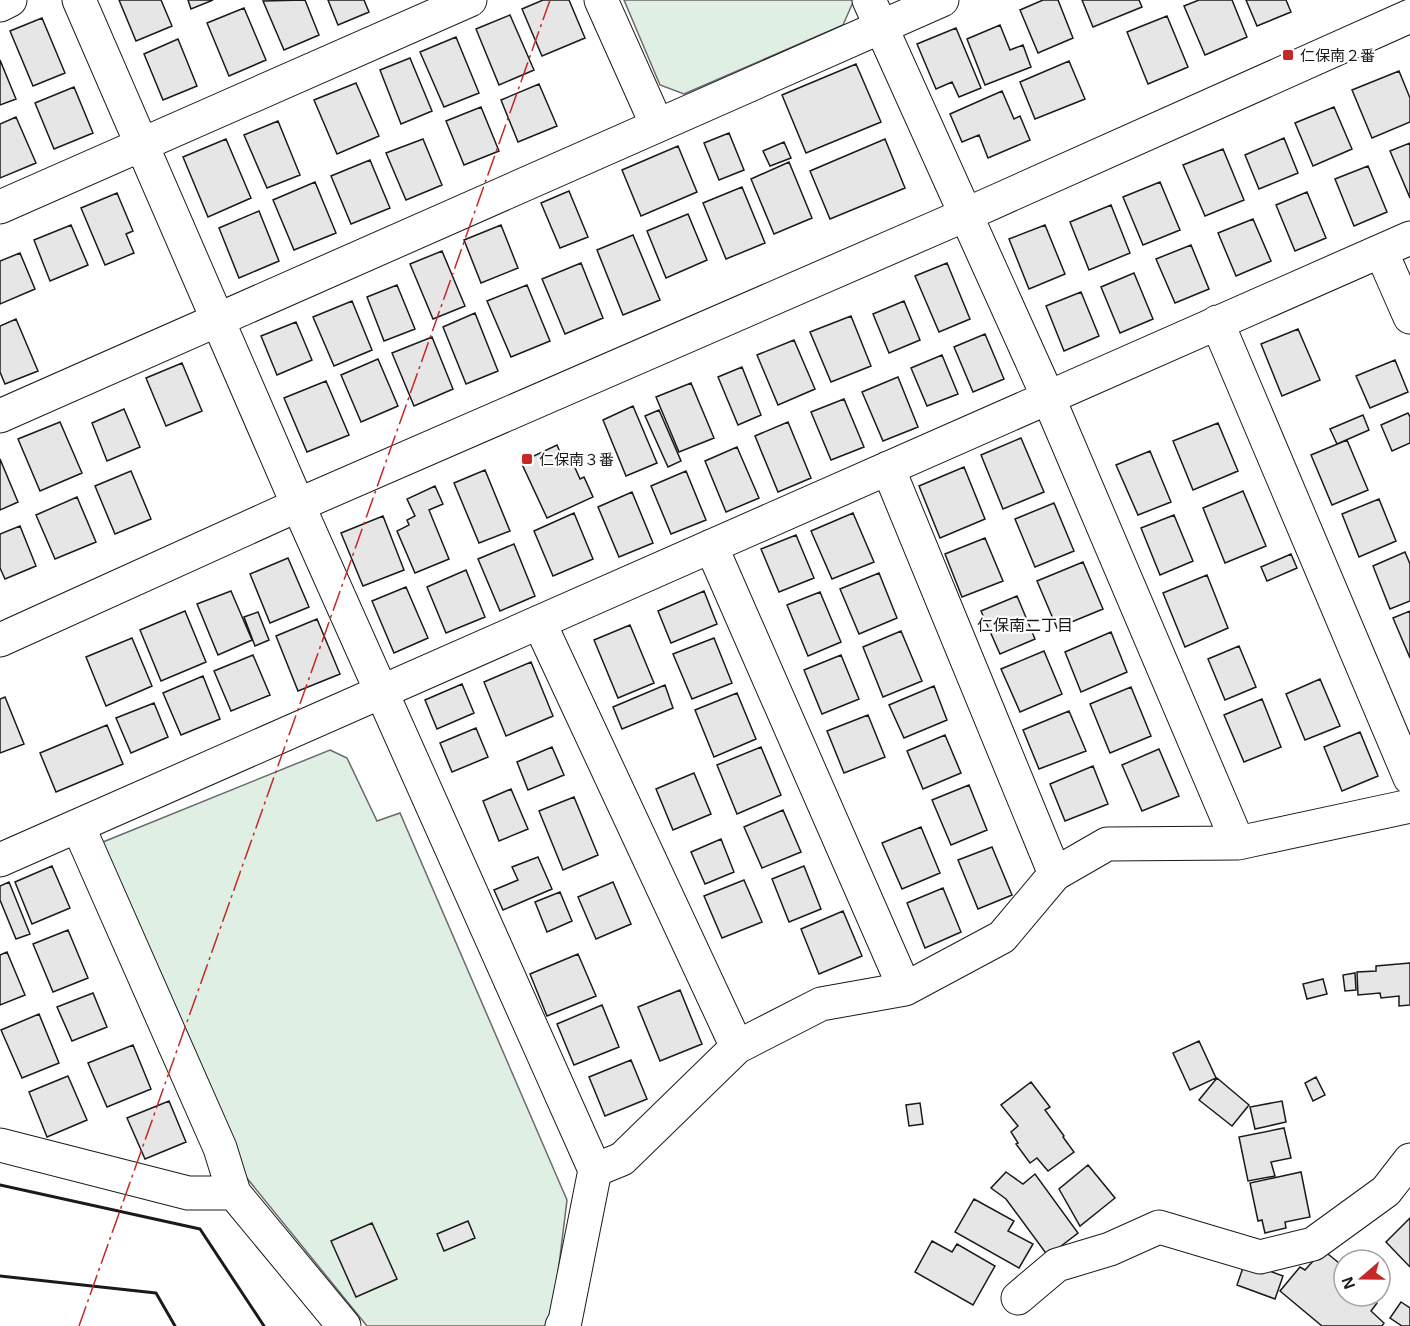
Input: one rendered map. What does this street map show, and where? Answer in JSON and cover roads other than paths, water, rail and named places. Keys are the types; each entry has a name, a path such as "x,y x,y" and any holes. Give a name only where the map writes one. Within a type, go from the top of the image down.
{"street":[{"path":"0,4 10,0"},
{"path":"79,0 298,505 595,1170 565,1321 562,1326"},
{"path":"0,207 470,0"},
{"path":"602,0 657,125"},
{"path":"0,416 657,125 875,14 942,0"},
{"path":"875,14 1048,397 1238,843"},
{"path":"0,640 298,505 965,215 1410,16"},
{"path":"0,860 1410,238"},
{"path":"1381,251 1410,316"},
{"path":"1217,322 1410,778"},
{"path":"888,468 1055,874"},
{"path":"711,546 905,989"},
{"path":"538,622 737,1047"},
{"path":"595,1170 622,1159 737,1047 821,1004 905,989 1002,937 1055,874 1107,844 1238,843 1410,807"},
{"path":"78,826 220,1148 234,1192 344,1326"},
{"path":"0,1146 188,1193 234,1192"},
{"path":"1018,1298 1058,1265 1110,1249 1159,1227 1260,1257 1313,1244 1386,1191 1410,1160"}],"place":[{"name":"仁保南２番","path":"1288,55"},
{"name":"仁保南３番","path":"527,459"}],"district":[{"name":"仁保南二丁目","path":"1025,625"}]}
